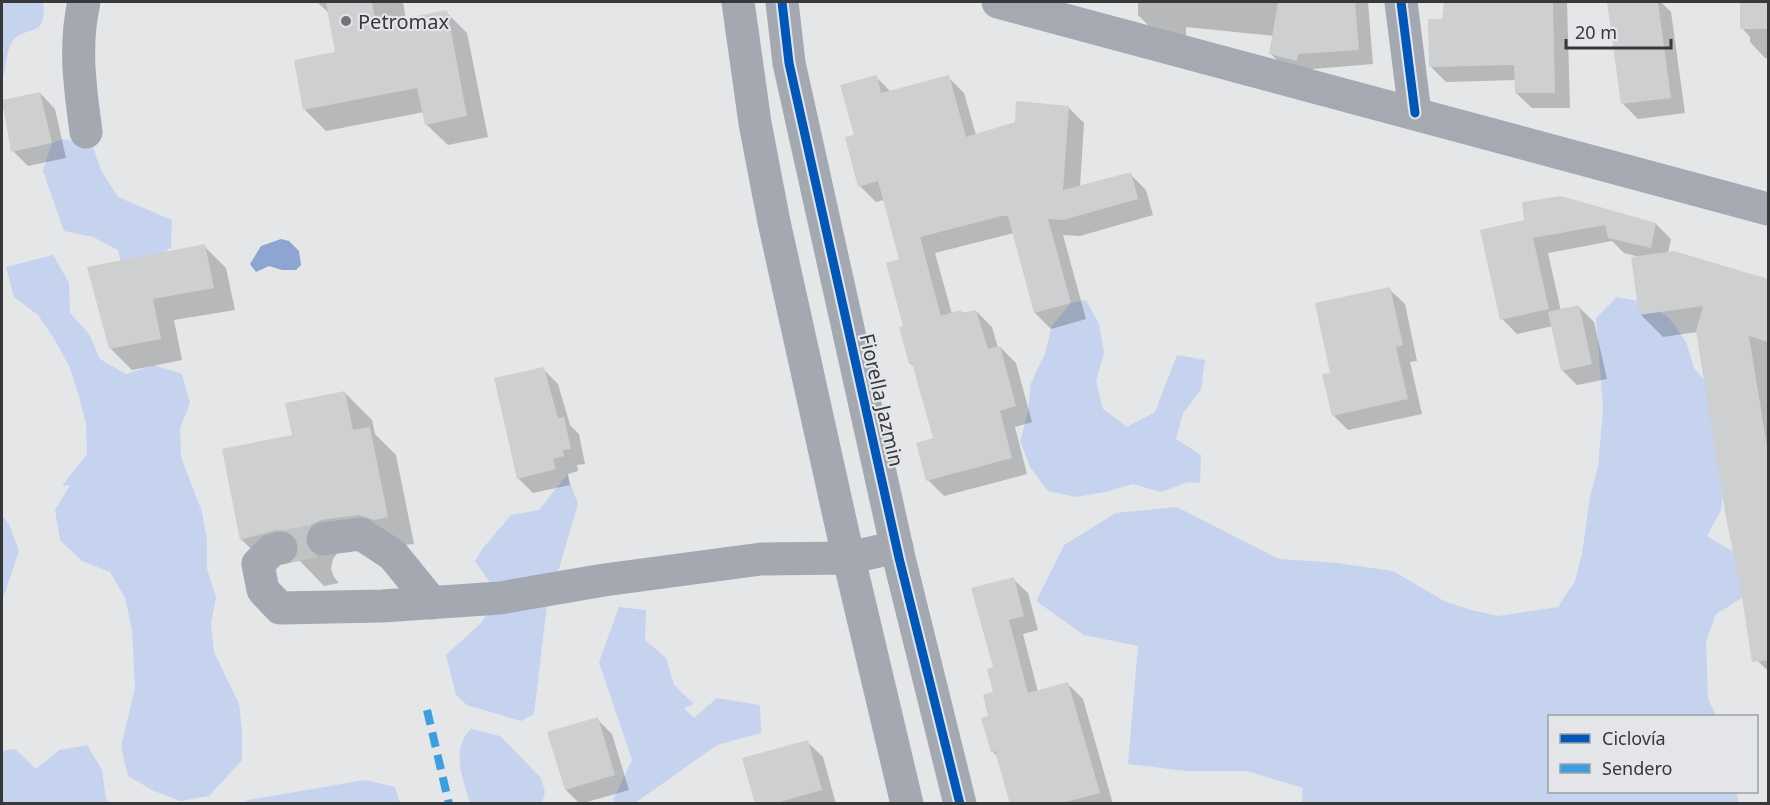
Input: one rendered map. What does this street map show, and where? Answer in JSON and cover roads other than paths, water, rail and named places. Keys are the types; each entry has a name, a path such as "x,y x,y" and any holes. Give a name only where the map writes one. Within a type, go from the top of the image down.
{"main road":[{"path":"998,2 1768,209"}],"street":[{"path":"84,2 78,24 79,76 86,132"},
{"path":"738,2 755,123 774,222 848,558 907,804"},
{"name":"Fiorella Jazmin","path":"782,2 789,63 897,547 960,804"},
{"path":"1401,2 1415,113"},
{"path":"323,539 361,534 393,555 432,603"},
{"path":"281,548 272,550 258,564 263,590 280,608 382,606 500,598 604,580 761,559 848,558 897,547"}],"water":[{"path":"281,239 289,241 299,251 301,265 296,270 282,270 269,266 256,272 250,264 261,246"}],"tunnel":[{"path":"281,548 323,539"}],"place":[{"name":"Petromax","path":"346,21"}]}
